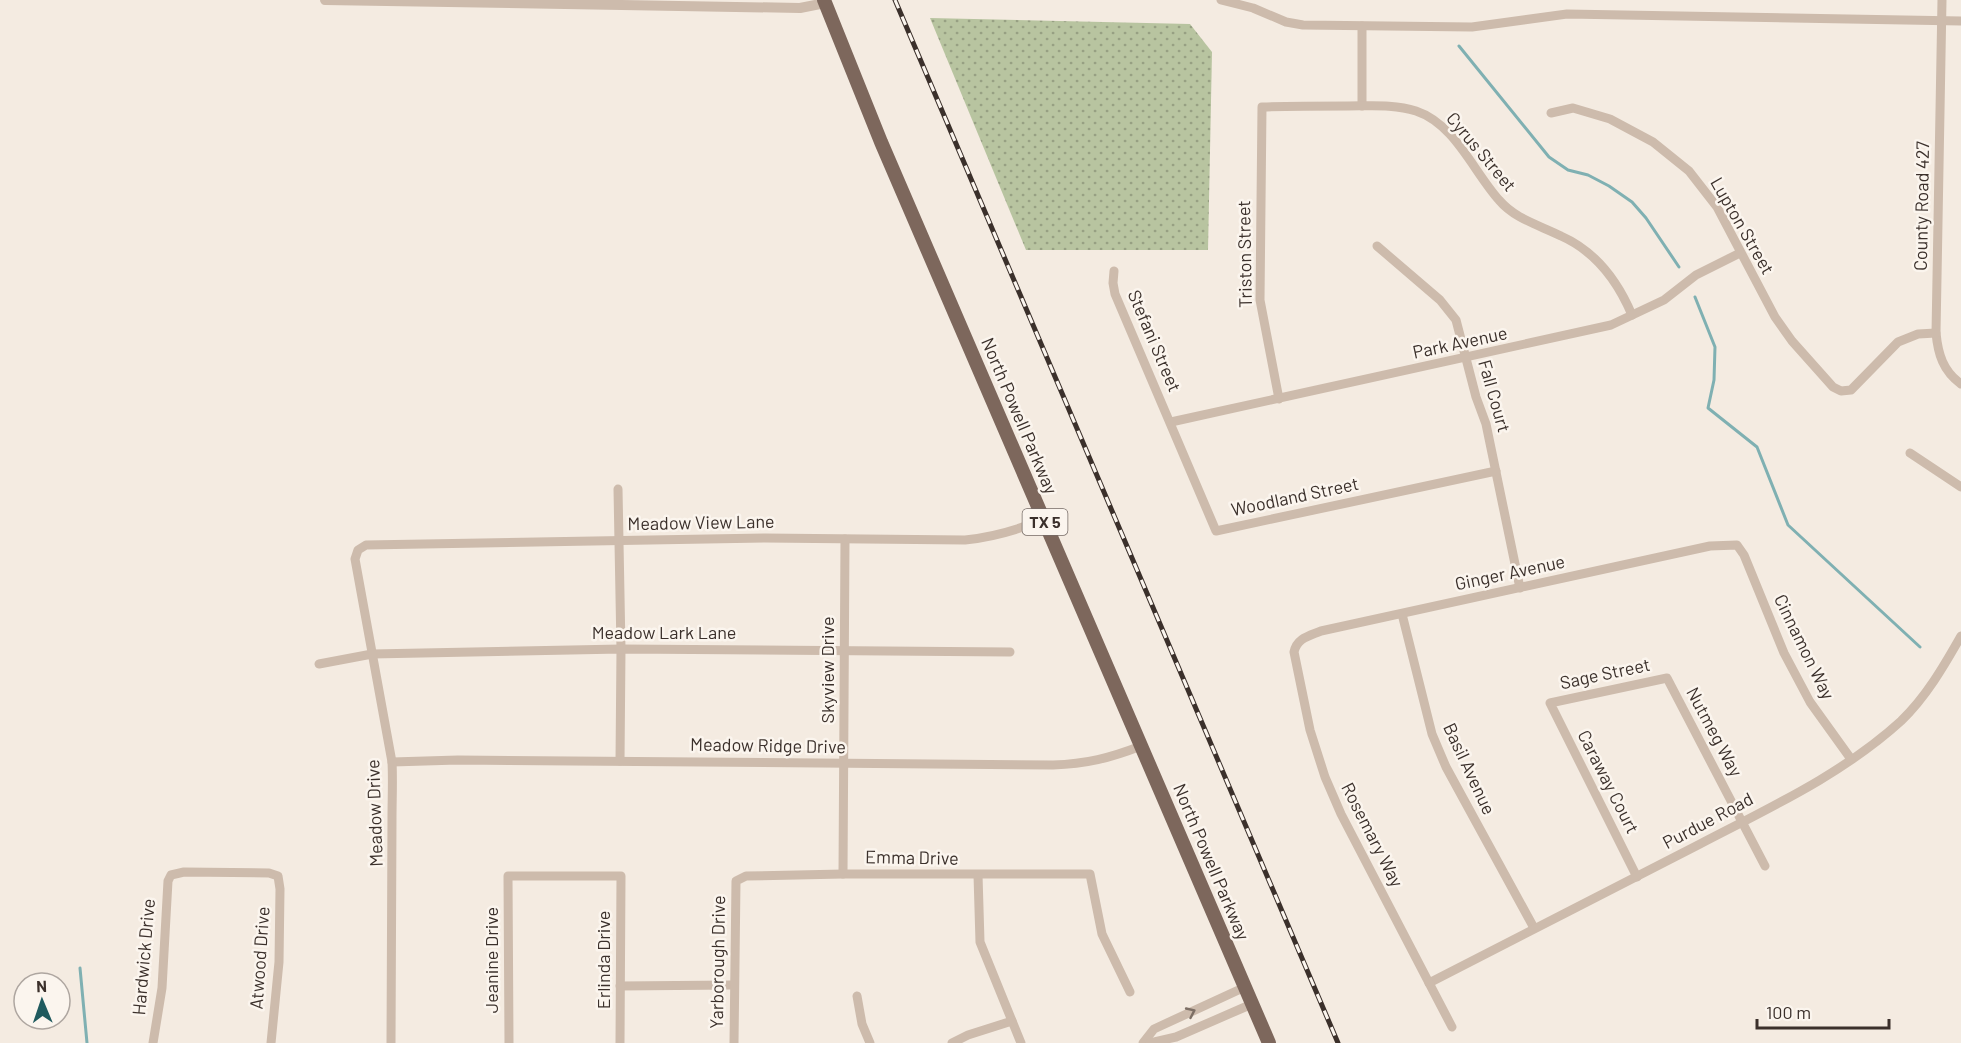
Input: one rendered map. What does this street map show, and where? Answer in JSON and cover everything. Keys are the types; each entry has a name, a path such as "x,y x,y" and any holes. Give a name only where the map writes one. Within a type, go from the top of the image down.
{"main road":[{"name":"North Powell Parkway","path":"827,1 881,142 1269,1043"}],"street":[{"path":"325,0 800,8 827,1"},
{"path":"1221,0 1253,8 1286,22 1303,25 1472,27 1567,14 1961,21"},
{"name":"County Road 427","path":"1942,0 1936,333 1941,362 1961,384"},
{"path":"1362,26 1362,106"},
{"name":"Cyrus Street","path":"1262,107 1406,108 1433,119 1456,142 1507,209 1531,223 1562,236 1589,253 1614,281 1632,315"},
{"name":"Triston Street","path":"1262,107 1260,300 1278,399"},
{"name":"Lupton Street","path":"1551,113 1573,108 1589,111 1633,130 1673,156 1704,189 1717,207 1775,317 1792,341 1833,387 1842,391 1851,390 1898,342 1918,334 1936,333"},
{"name":"Fall Court","path":"1377,246 1450,311 1456,320 1476,397 1486,424 1520,588"},
{"name":"Park Avenue","path":"1171,422 1591,331 1664,300 1696,275 1740,253"},
{"name":"Stefani Street","path":"1114,271 1115,294 1171,422"},
{"name":"Woodland Street","path":"1171,422 1216,531 1496,471"},
{"path":"1910,453 1961,487"},
{"path":"618,489 621,648 620,761"},
{"name":"Meadow View Lane","path":"357,550 366,545 619,540 965,540 1011,533 1044,519"},
{"name":"Skyview Drive","path":"843,874 845,539"},
{"name":"Ginger Avenue","path":"1295,646 1303,638 1321,631 1710,546 1737,545"},
{"name":"Cinnamon Way","path":"1737,545 1744,555 1784,653 1810,702 1851,759"},
{"name":"Meadow Drive","path":"357,550 354,559 392,762 394,785 391,1043"},
{"name":"Basil Avenue","path":"1402,614 1432,734 1455,784 1534,928"},
{"name":"Purdue Road","path":"1429,983 1742,822 1830,774 1901,721 1925,694 1961,636"},
{"name":"Rosemary Way","path":"1295,646 1295,658 1310,730 1325,777 1341,814 1452,1027"},
{"name":"Meadow Lark Lane","path":"319,664 372,654 621,648 1010,652"},
{"name":"Sage Street","path":"1550,703 1667,678"},
{"name":"Nutmeg Way","path":"1667,678 1765,866"},
{"name":"Caraway Court","path":"1550,703 1637,876"},
{"name":"Meadow Ridge Drive","path":"392,762 458,760 1073,764 1107,759 1141,746"},
{"name":"Atwood Drive","path":"171,875 177,872 216,872 268,873 278,876 280,889 279,962 271,1043"},
{"name":"Emma Drive","path":"736,881 746,876 843,874 1090,874 1102,934 1130,992"},
{"name":"Hardwick Drive","path":"153,1043 162,988 166,888 171,875"},
{"path":"978,875 980,942 1021,1043"},
{"name":"Jeanine Drive","path":"509,1043 508,876 621,876"},
{"name":"Erlinda Drive","path":"620,1043 621,876"},
{"name":"Yarborough Drive","path":"734,1043 736,881"},
{"path":"620,986 733,985"},
{"path":"1143,1043 1154,1029 1245,987"},
{"path":"857,996 862,1024 870,1043"},
{"path":"1150,1043 1176,1037 1252,1004"},
{"path":"952,1043 968,1035 1012,1021"}],"green space":[{"path":"930,18 1190,24 1212,52 1208,250 1026,250"}],"waterway":[{"path":"1459,46 1549,157 1568,170 1588,175 1609,186 1632,202 1646,218 1679,267"},
{"path":"1695,297 1715,347 1714,380 1708,408 1757,447 1788,525 1920,647"},
{"path":"80,968 87,1043"}],"railway":[{"path":"895,0 1338,1043"}]}
